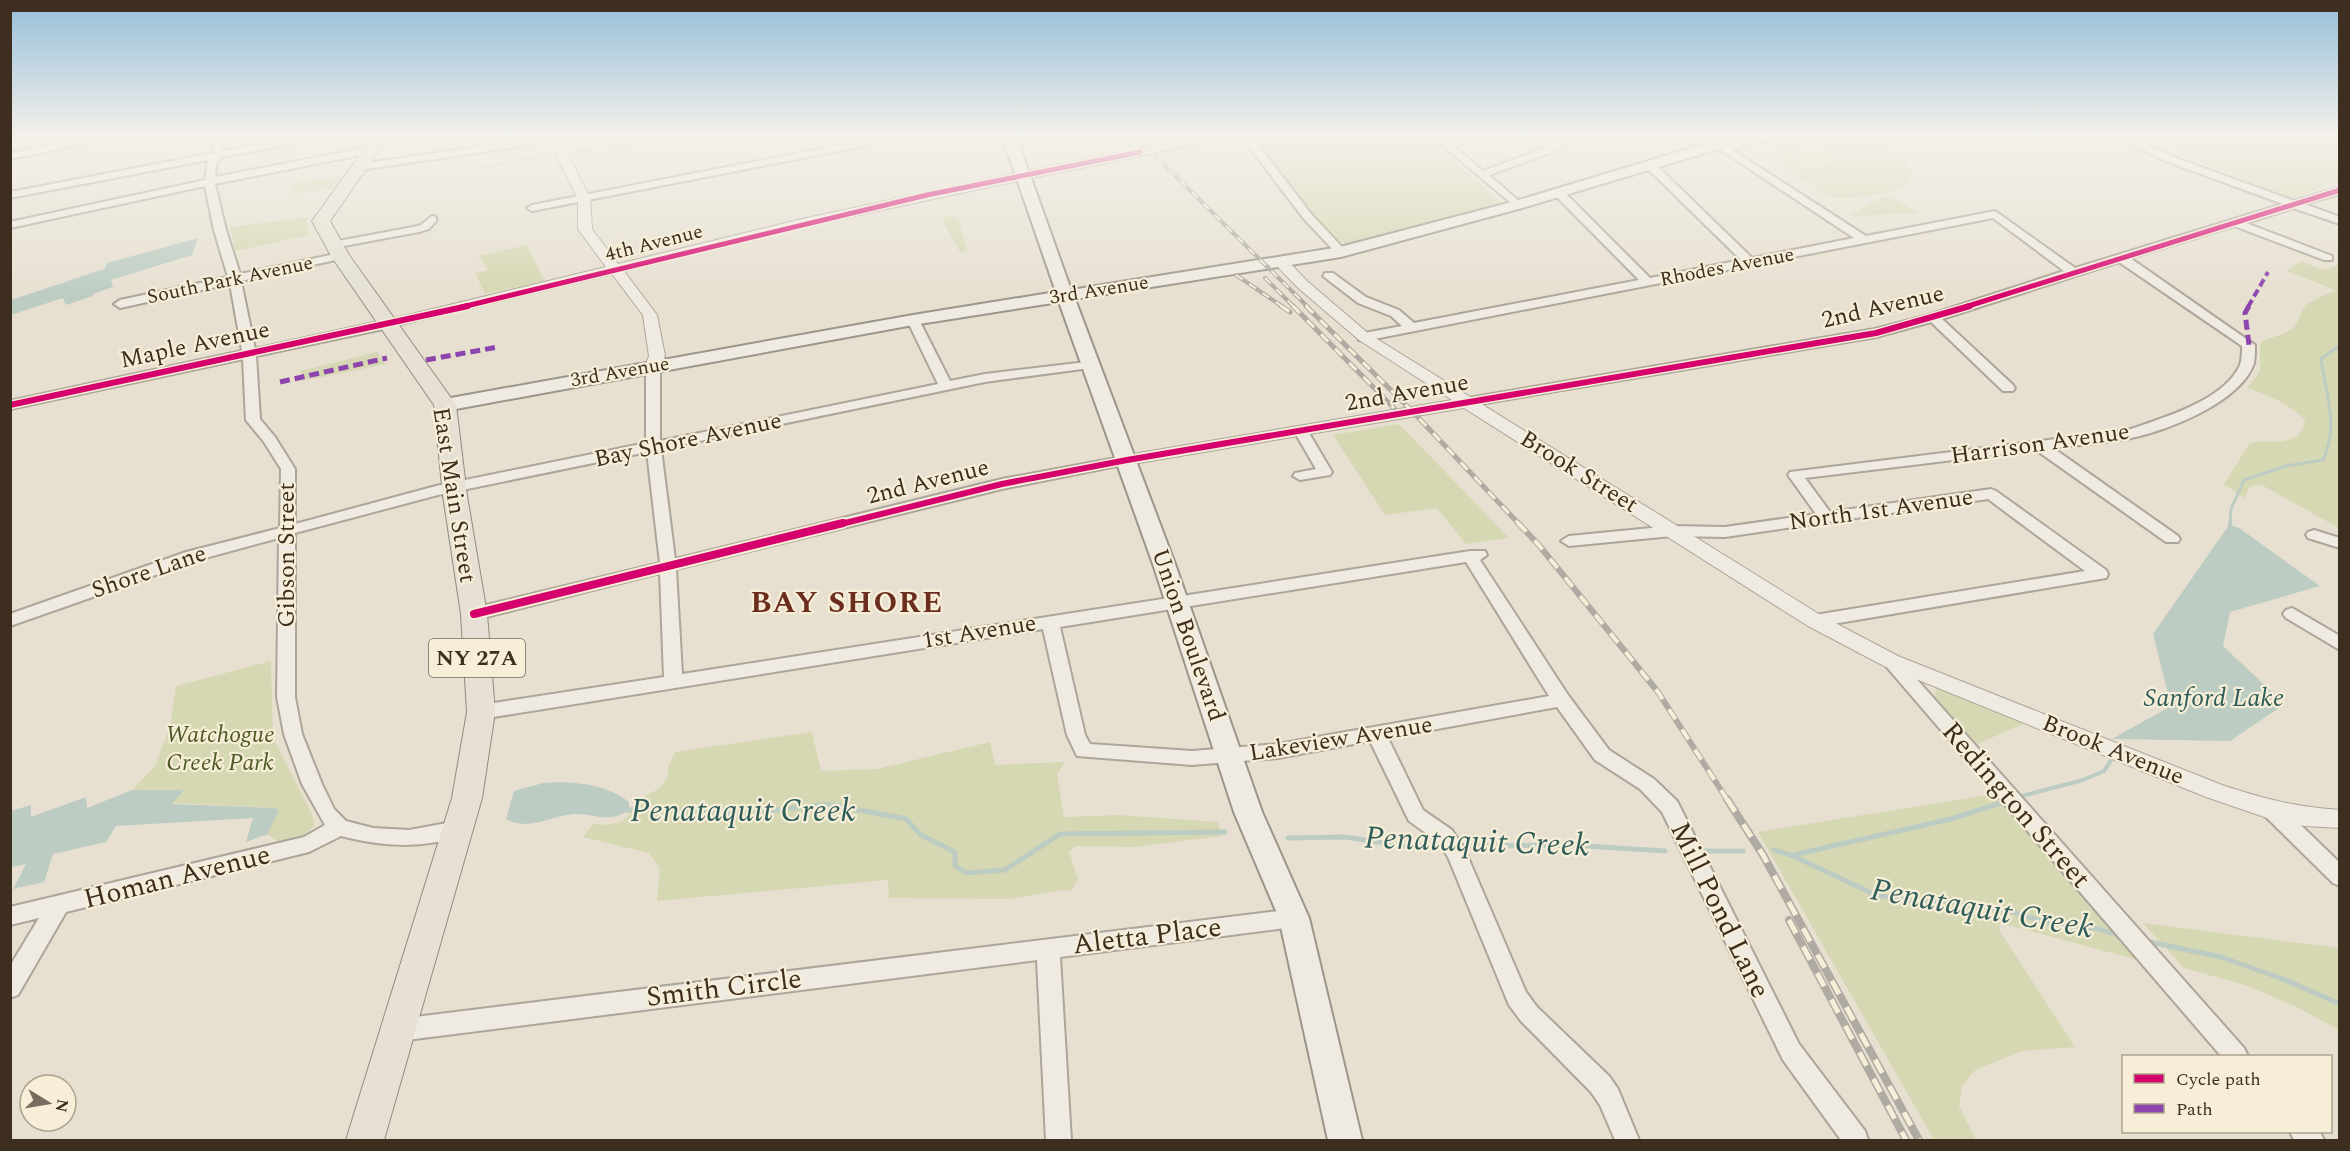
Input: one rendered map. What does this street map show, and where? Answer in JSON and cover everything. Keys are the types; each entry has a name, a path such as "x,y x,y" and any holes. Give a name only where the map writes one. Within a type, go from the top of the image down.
{"main road":[{"name":"NY 27A","path":"343,190 321,221 336,250 388,324"},
{"name":"Union Boulevard","path":"1027,190 1127,460 1262,849 1294,918 1345,1140"},
{"name":"3rd Avenue","path":"445,405 912,320 1341,252 1566,190"},
{"name":"East Main Street","path":"388,324 445,405 454,488 474,614 481,712 473,768 458,828 399,1030"},
{"name":"NY 27A","path":"365,1140 399,1030"}],"street":[{"path":"10,195 38,190"},
{"path":"10,225 174,190"},
{"name":"Gibson Street","path":"212,190 220,230 235,279 249,353 253,420 270,440 288,469 286,697 295,741 312,784 327,814 339,827"},
{"path":"580,190 584,198 585,229 650,315 657,356 653,366 651,403 653,447 668,565 674,681"},
{"path":"532,208 626,190"},
{"name":"4th Avenue","path":"388,324 802,223 958,190"},
{"path":"1287,190 1308,217 1341,252"},
{"path":"1500,190 1517,205"},
{"path":"1676,190 1750,262"},
{"path":"1788,190 1864,240"},
{"path":"2254,190 2340,221"},
{"name":"2nd Avenue","path":"474,614 1002,484 1127,460 1876,333 1933,318 2119,257 2338,190"},
{"path":"1558,192 1648,282"},
{"name":"Rhodes Avenue","path":"1364,337 1995,214 2073,272"},
{"name":"South Park Avenue","path":"120,304 235,279 415,230 425,227 432,219"},
{"path":"2234,222 2328,258"},
{"name":"Harrison Avenue","path":"1826,517 1795,475 2130,434 2177,417 2206,404 2225,392 2243,372 2250,356 2249,345 2136,266 2119,257"},
{"name":"Brook Street","path":"1281,262 1302,284 1364,337 1815,621 1891,661"},
{"path":"1329,276 1362,300 1395,313 1412,328"},
{"path":"1933,318 2008,388"},
{"path":"912,320 946,386"},
{"name":"Maple Avenue","path":"10,405 388,324"},
{"name":"Bay Shore Avenue","path":"288,530 454,488 946,386 985,378 1090,364"},
{"path":"1300,476 1325,472 1301,431"},
{"path":"2039,445 2172,539"},
{"name":"North 1st Avenue","path":"1672,531 1725,532 1991,494 2100,574 1815,621"},
{"name":"Shore Lane","path":"10,620 192,556 288,530"},
{"path":"1569,541 1672,531"},
{"path":"2314,535 2340,543"},
{"name":"1st Avenue","path":"481,712 1474,555 1561,700"},
{"path":"2292,614 2340,644"},
{"name":"Lakeview Avenue","path":"1050,621 1076,735 1084,751 1192,758 1278,751 1561,700"},
{"name":"Brook Avenue","path":"1891,661 2214,791 2272,811 2304,817 2340,819"},
{"name":"Redington Street","path":"1891,661 2235,1055"},
{"name":"Mill Pond Lane","path":"1561,700 1602,754 1647,784 1670,807 1791,1052 1856,1140"},
{"path":"1376,734 1416,815 1451,845 1517,998 1528,1014 1600,1084 1609,1097 1627,1140"},
{"path":"2272,811 2340,877"},
{"path":"339,827 373,836 409,838 458,828"},
{"name":"Homan Avenue","path":"10,916 309,844 339,827"},
{"path":"10,988 58,906"},
{"name":"Aletta Place","path":"1059,1140 1048,948 1294,918"},
{"name":"Smith Circle","path":"399,1030 1048,948"}],"green space":[{"path":"284,190 327,190 292,193 293,190"},
{"path":"1291,190 1487,190 1501,202 1498,205 1349,245 1337,239 1311,214"},
{"path":"1820,190 1893,190 1854,198 1830,196"},
{"path":"2263,190 2316,190 2292,198"},
{"path":"1884,196 1919,213 1856,216 1848,214 1854,213"},
{"path":"950,215 959,219 967,250 963,252 960,252 942,220"},
{"path":"308,217 306,222 309,235 235,251 230,227"},
{"path":"527,245 545,281 485,294 475,273 488,270 479,256"},
{"path":"2301,261 2324,270 2339,264 2339,528 2260,484 2250,486 2244,498 2224,484 2250,443 2284,441 2298,435 2302,429 2305,420 2292,409 2271,397 2247,388 2260,372 2260,343 2291,329 2306,306 2336,290 2286,271"},
{"path":"377,352 386,364 302,381 301,371"},
{"path":"1399,424 1509,538 1466,544 1437,508 1385,515 1333,435"},
{"name":"Watchogue Creek Park","path":"271,661 273,738 312,814 315,825 311,829 299,837 279,842 265,833 275,808 171,803 184,791 132,790 155,766 170,727 176,686"},
{"path":"1937,688 1942,688 2026,723 1977,744 1938,701 1935,696"},
{"path":"812,732 821,771 877,769 990,742 995,765 1064,762 1057,775 1064,817 1118,815 1218,822 1222,836 1134,847 1076,846 1069,852 1078,879 1072,891 1063,890 1010,899 889,898 888,880 657,901 660,868 649,853 583,837 593,824 609,825 623,821 646,796 660,788 668,777 668,767 675,752"},
{"path":"1994,794 2138,960 2000,923 1999,930 2075,1047 2021,1051 1974,1071 1962,1086 1959,1106 1976,1140 1934,1140 1758,832"},
{"path":"2143,923 2339,948 2339,1030 2297,1007 2248,986 2184,968"}],"water":[{"path":"198,238 192,255 111,280 113,287 93,294 93,296 66,305 63,298 11,315 11,300 104,269 107,263"},
{"name":"Sanford Lake","path":"2229,525 2239,528 2320,586 2230,612 2223,646 2285,704 2230,741 2112,739 2171,706 2153,634"},
{"path":"557,782 604,788 629,802 629,810 615,817 575,814 523,824 506,819 514,791 543,783"},
{"path":"132,790 184,790 172,804 275,808 265,833 268,834 246,842 253,818 116,826 106,842 53,854 44,882 13,889 26,864 11,867 11,811 31,805 31,817 86,797 87,808"}],"waterway":[{"path":"2230,524 2231,509 2244,480 2286,466 2323,460 2328,447 2331,422 2321,359 2340,345"},
{"path":"2230,524 2231,529"},
{"path":"2022,796 2083,780 2104,771 2112,759"},
{"path":"1793,855 1951,819 2001,803"},
{"name":"Penataquit Creek","path":"625,810 666,809 742,814 828,804 906,819 921,835 955,852 955,866 966,873 1005,870 1060,834 1225,832"},
{"path":"265,833 276,811 269,811"},
{"name":"Penataquit Creek","path":"1288,838 1345,837 1404,846 1443,846"},
{"name":"Penataquit Creek","path":"1459,846 1571,845 1665,851"},
{"name":"Penataquit Creek","path":"1774,850 1791,855 1876,895 1926,903 1951,902 2014,912 2047,923 2099,929 2120,936"},
{"name":"Penataquit Creek","path":"1699,851 1743,851"},
{"name":"Penataquit Creek","path":"2150,942 2221,957 2283,979 2340,1004"}],"railway":[{"path":"1189,190 1308,307"},
{"path":"1236,275 1283,307"},
{"path":"1265,278 1293,306"},
{"path":"1281,306 1290,312"},
{"path":"1293,306 1394,408"},
{"path":"1306,306 1413,412 1520,525"},
{"path":"1518,523 1538,544 1658,692 1728,801"},
{"path":"1727,799 1763,855 1919,1140"},
{"path":"1789,920 1906,1140"}],"marked path":[{"path":"2249,345 2245,313 2268,272"},
{"path":"426,360 498,347"},
{"path":"280,382 387,358"}],"cycle path":[{"path":"10,405 410,320 953,190"},
{"path":"474,614 1002,484 1127,460 1876,333 1933,318 2073,272 2340,190"}],"district":[{"name":"BAY SHORE","path":"847,603"}]}
